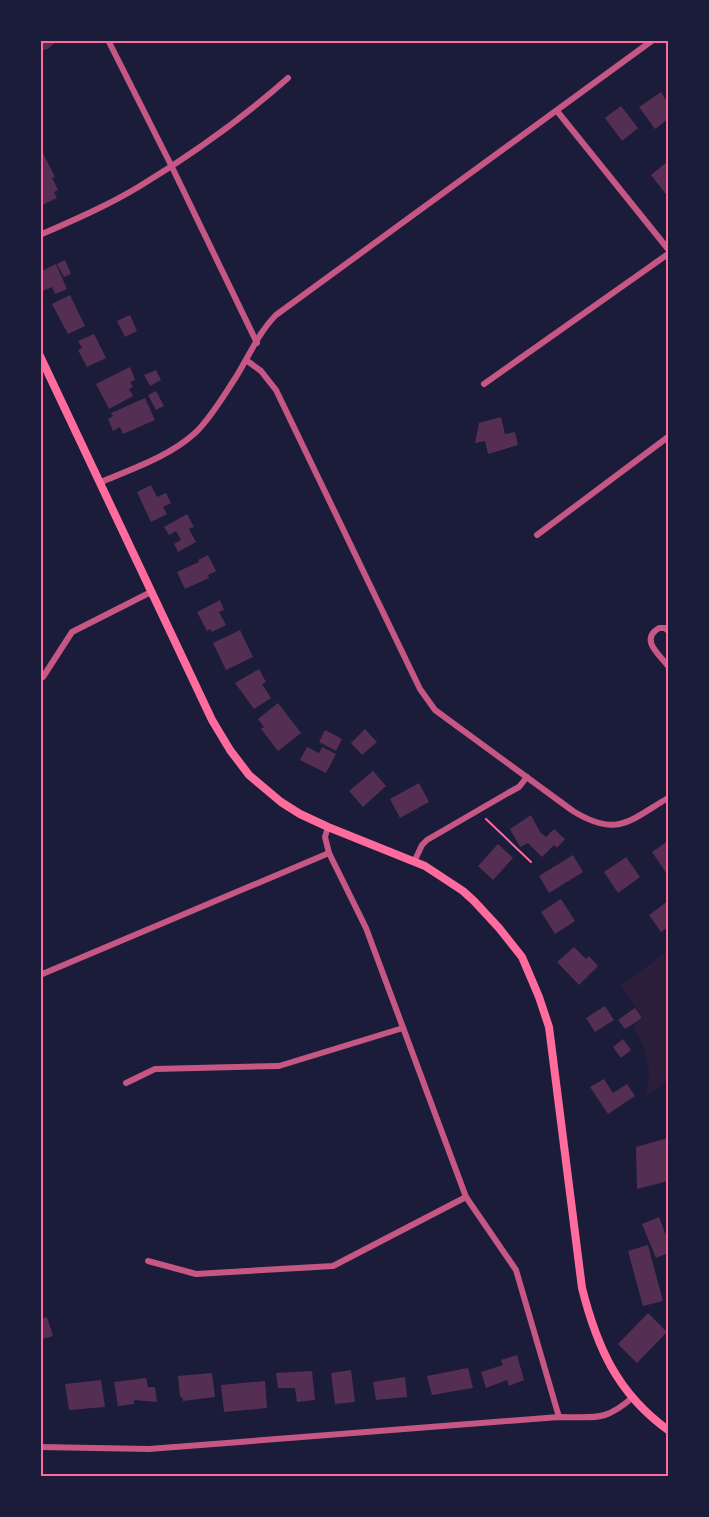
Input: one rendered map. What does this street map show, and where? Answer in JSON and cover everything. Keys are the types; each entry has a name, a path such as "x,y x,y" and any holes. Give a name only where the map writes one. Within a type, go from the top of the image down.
{"main road":[{"path":"40,356 212,720 249,775 281,802 300,814 414,861 452,884 474,901 522,957 549,1027 582,1288 592,1326 615,1376 633,1397 669,1430"}],"street":[{"path":"108,40 257,343"},
{"path":"101,482 166,452 197,431 246,360 265,326 302,294 653,40"},
{"path":"40,235 138,187 260,102 288,78"},
{"path":"557,111 669,249"},
{"path":"484,384 669,254"},
{"path":"246,360 261,371 276,390 420,689 435,710 584,817 602,825 611,826 629,821 669,798"},
{"path":"537,535 669,437"},
{"path":"40,678 43,677 72,632 151,592"},
{"path":"668,664 653,649 650,642 651,635 659,628 669,631"},
{"path":"414,861 422,845 519,787 527,777"},
{"path":"328,827 325,837 329,853 366,928 466,1197 516,1270 560,1417"},
{"path":"40,975 329,853"},
{"path":"126,1083 155,1069 279,1066 403,1028"},
{"path":"148,1261 196,1274 333,1266 466,1197"},
{"path":"40,1447 149,1449 560,1417 606,1416 617,1411 633,1397"}],"path":[{"path":"478,811 531,862"}],"shaded area":[{"path":"668,951 668,1080 646,1097 649,1077 647,1060 633,1026 643,1018 620,986"}],"building":[{"path":"40,40 58,40 48,49 40,51"},
{"path":"661,92 668,103 668,119 655,129 639,107"},
{"path":"621,106 638,128 622,141 605,118"},
{"path":"40,147 55,177 52,178 58,190 54,192 57,198 40,206"},
{"path":"667,162 668,164 668,197 651,175"},
{"path":"65,260 71,274 64,277 57,264"},
{"path":"56,264 67,289 55,294 52,287 43,291 40,286 40,272"},
{"path":"70,295 85,326 68,334 52,304"},
{"path":"130,315 137,331 125,337 117,321"},
{"path":"94,334 106,358 87,367 78,350 82,348 78,341"},
{"path":"130,367 135,380 130,382 133,387 129,389 133,396 109,409 96,384"},
{"path":"156,370 161,380 150,386 144,375"},
{"path":"156,391 164,406 156,410 148,395"},
{"path":"145,398 155,420 123,434 120,427 113,431 108,419 113,416 111,413"},
{"path":"501,417 505,434 515,432 518,445 488,454 485,441 475,443 479,423"},
{"path":"151,485 157,497 166,493 171,503 163,507 167,514 151,522 137,492"},
{"path":"187,514 194,527 189,529 196,542 178,552 174,544 181,540 176,531 169,535 164,527"},
{"path":"208,555 216,571 208,575 209,578 185,589 177,572 199,562 198,560"},
{"path":"220,600 224,610 219,612 226,625 212,632 210,629 207,631 197,612"},
{"path":"240,630 253,657 226,670 213,643"},
{"path":"259,669 266,682 262,684 271,698 254,709 235,683"},
{"path":"278,703 301,733 278,751 261,729 264,727 258,719"},
{"path":"365,729 377,742 362,755 351,743"},
{"path":"325,730 342,739 336,751 319,742"},
{"path":"307,747 319,753 322,747 336,754 326,773 300,760"},
{"path":"373,771 386,786 363,807 349,791"},
{"path":"419,783 429,802 400,818 390,799"},
{"path":"531,815 540,832 546,837 554,829 565,839 557,848 554,845 542,857 528,843 520,847 510,829"},
{"path":"668,841 668,873 667,874 652,852"},
{"path":"498,844 513,858 493,880 478,866"},
{"path":"573,855 583,872 549,893 539,876"},
{"path":"626,857 640,877 618,893 604,872"},
{"path":"561,899 575,921 555,934 541,912"},
{"path":"668,901 668,930 667,928 661,932 649,915"},
{"path":"574,947 586,959 589,956 598,966 579,985 557,962"},
{"path":"605,1006 614,1020 595,1032 586,1018"},
{"path":"635,1008 642,1018 625,1029 618,1020"},
{"path":"623,1039 631,1050 621,1058 613,1047"},
{"path":"604,1079 613,1093 627,1084 635,1096 608,1114 590,1087"},
{"path":"668,1138 668,1181 637,1189 636,1147"},
{"path":"659,1217 668,1241 668,1253 656,1258 642,1224"},
{"path":"648,1245 663,1301 643,1306 628,1251"},
{"path":"40,1311 43,1318 47,1317 53,1336 40,1340"},
{"path":"648,1313 667,1332 637,1363 618,1344"},
{"path":"517,1355 524,1380 509,1386 507,1380 486,1388 481,1372 503,1365 501,1360"},
{"path":"468,1368 473,1388 432,1395 427,1376"},
{"path":"351,1370 355,1402 335,1404 331,1373"},
{"path":"312,1371 315,1400 297,1402 295,1388 278,1388 276,1373"},
{"path":"212,1373 215,1397 183,1401 180,1397 178,1376"},
{"path":"405,1377 407,1397 376,1400 373,1382"},
{"path":"146,1378 148,1387 155,1387 157,1402 134,1400 134,1404 118,1406 114,1382"},
{"path":"101,1380 105,1407 69,1410 65,1384"},
{"path":"265,1381 267,1408 224,1412 221,1385"}]}
